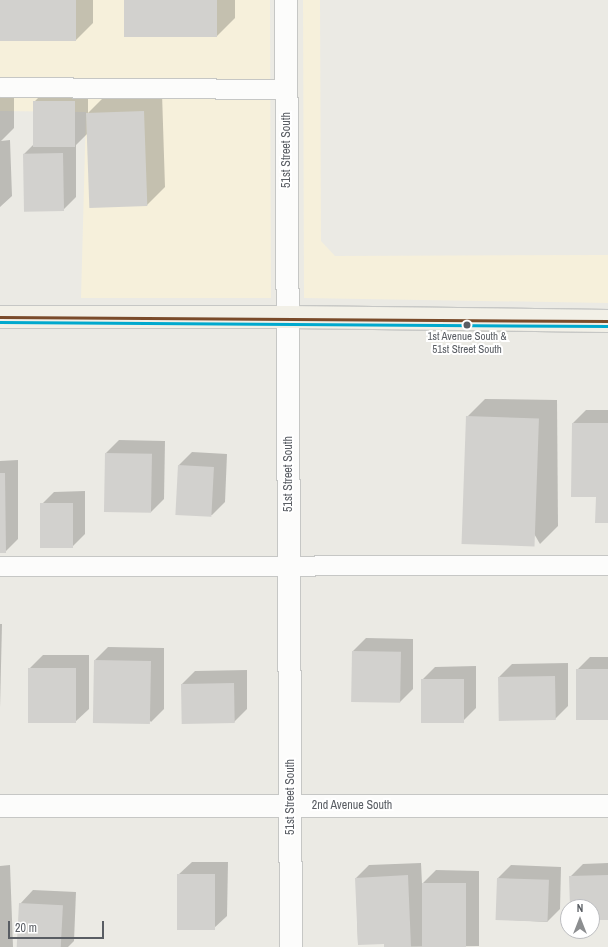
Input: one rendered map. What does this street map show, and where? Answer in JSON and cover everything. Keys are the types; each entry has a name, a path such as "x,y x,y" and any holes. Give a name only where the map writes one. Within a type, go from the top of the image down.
{"main road":[{"path":"0,317 288,317 608,321"}],"street":[{"name":"51st Street South","path":"286,0 291,947"},
{"name":"2nd Avenue South","path":"0,806 608,806"}],"lane":[{"path":"0,87 287,89"},
{"path":"0,566 608,565"}],"shaded area":[{"path":"0,0 270,0 271,298 81,298 86,112 0,111"},
{"path":"303,0 320,0 321,241 335,256 608,255 608,303 304,298"}],"building":[{"path":"0,0 76,0 76,41 0,41"},
{"path":"124,0 217,0 217,37 124,37"},
{"path":"33,101 75,101 75,147 33,147"},
{"path":"144,111 147,206 89,208 86,113"},
{"path":"63,153 64,211 24,212 23,154"},
{"path":"466,416 539,419 534,546 462,544"},
{"path":"572,423 608,423 608,523 595,523 596,497 571,497"},
{"path":"105,453 152,454 151,513 104,512"},
{"path":"178,465 214,467 211,517 175,515"},
{"path":"0,473 5,473 6,553 0,553"},
{"path":"40,503 73,503 73,548 40,548"},
{"path":"352,651 401,652 400,703 351,702"},
{"path":"94,660 151,661 150,724 93,723"},
{"path":"28,668 76,668 76,723 28,723"},
{"path":"576,669 608,669 608,720 576,720"},
{"path":"555,676 556,720 499,721 498,677"},
{"path":"421,679 464,679 464,723 421,723"},
{"path":"234,683 235,723 182,724 181,684"},
{"path":"177,874 215,874 215,930 177,930"},
{"path":"408,875 411,947 384,947 384,944 358,945 355,878"},
{"path":"608,875 608,920 600,920 600,899 570,899 569,876"},
{"path":"497,878 549,880 548,922 496,920"},
{"path":"422,883 466,883 466,947 422,947"},
{"path":"19,903 63,905 61,947 17,947"}],"transit line":[{"path":"0,317 608,321"},
{"path":"0,322 608,326"}],"place":[{"name":"1st Avenue South & 51st Street South","path":"467,325"}]}
